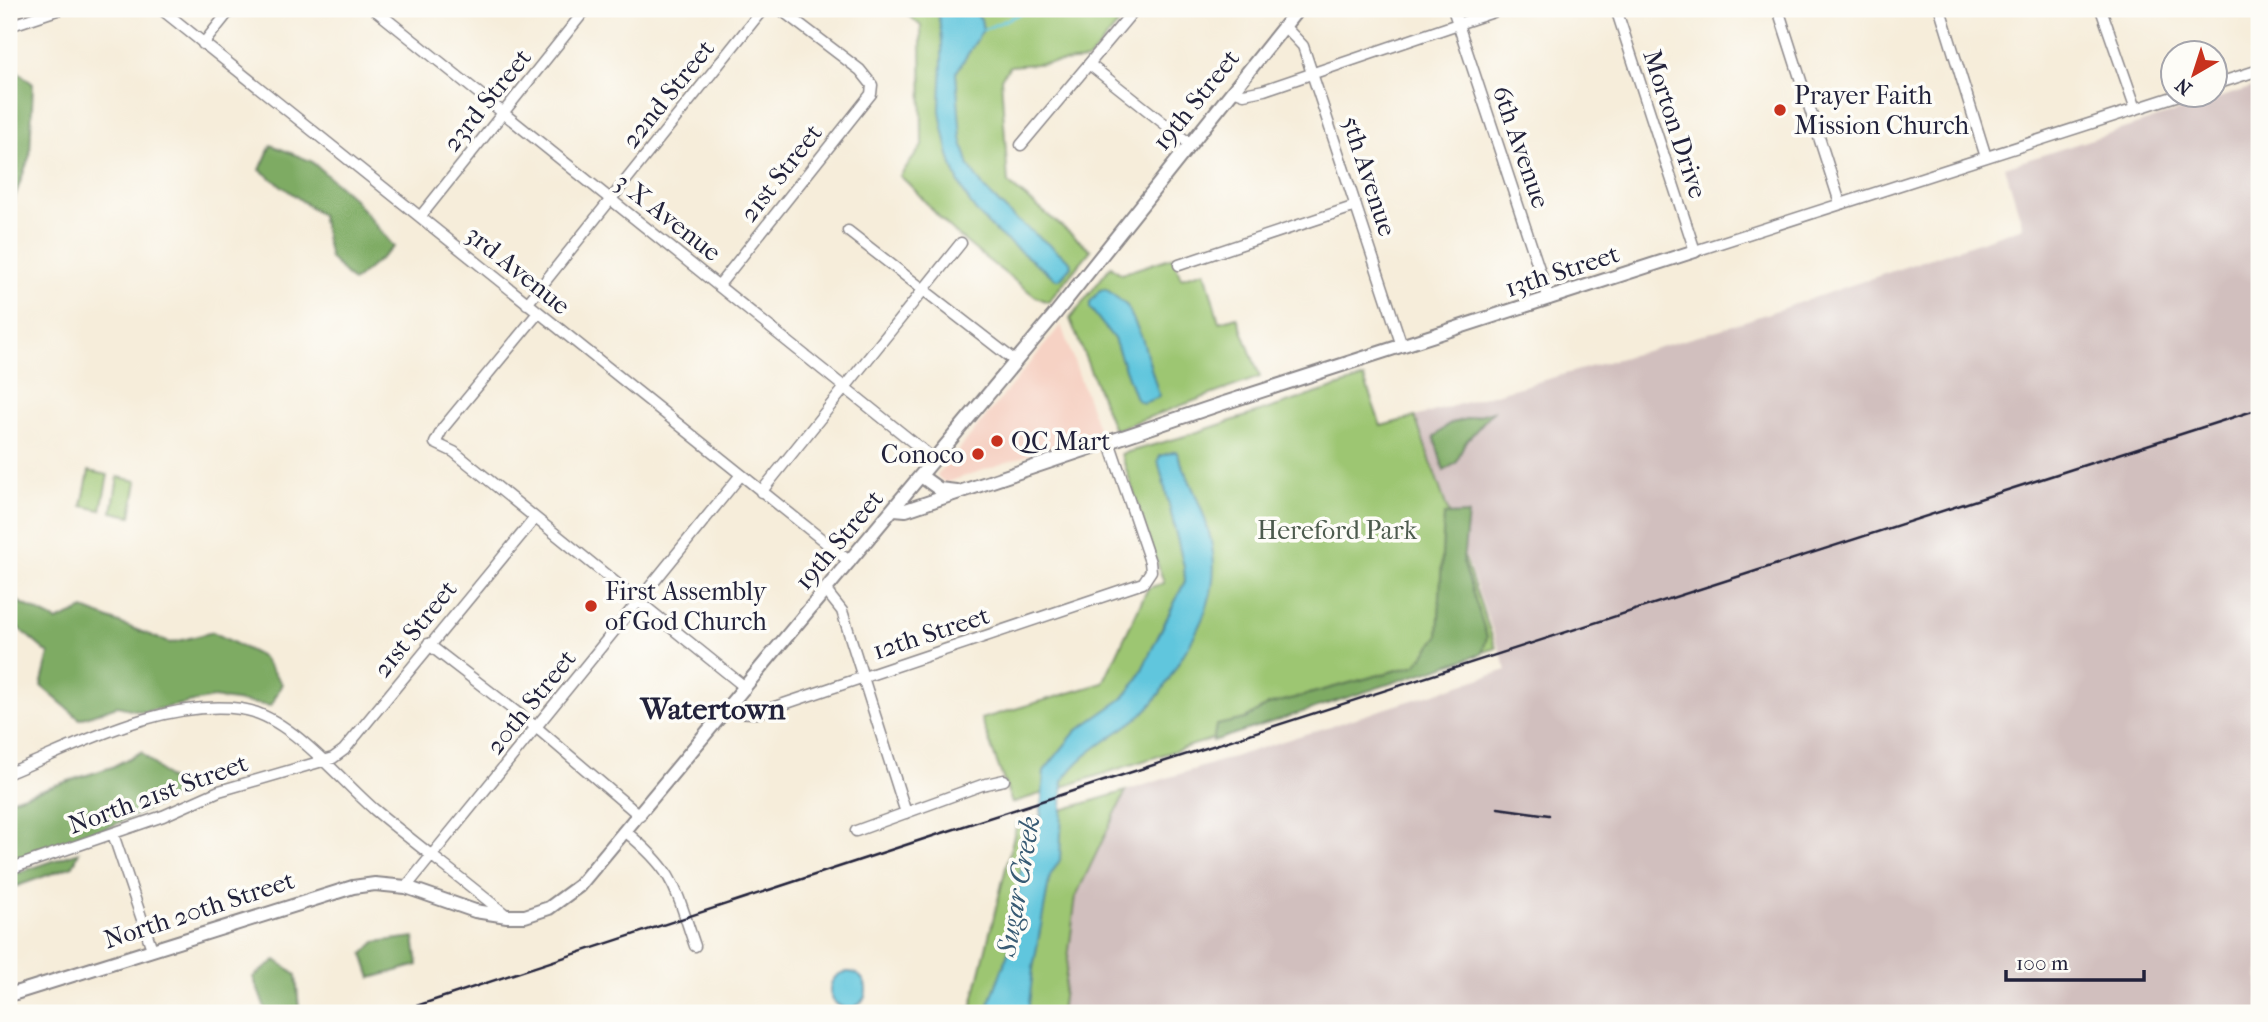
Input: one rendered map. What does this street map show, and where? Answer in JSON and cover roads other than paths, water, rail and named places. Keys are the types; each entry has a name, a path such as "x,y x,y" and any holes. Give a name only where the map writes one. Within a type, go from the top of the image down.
{"main road":[{"name":"19th Street","path":"406,887 475,911 507,916 536,913 564,900 640,816 935,460 1298,9"},
{"name":"13th Street","path":"894,509 906,510 956,491 1695,251"},
{"path":"921,476 939,489 956,491"},
{"name":"North 20th Street","path":"9,995 328,892 375,884 406,887"}],"street":[{"path":"9,26 60,9"},
{"name":"3rd Avenue","path":"161,9 850,562"},
{"path":"203,44 231,9"},
{"name":"3 X Avenue","path":"374,9 935,460"},
{"name":"23rd Street","path":"420,217 586,9"},
{"name":"22nd Street","path":"527,304 763,9"},
{"name":"21st Street","path":"719,285 871,94 873,85 860,70 780,9"},
{"path":"1021,145 1135,9"},
{"name":"6th Avenue","path":"1453,9 1549,299"},
{"path":"1233,90 1248,94 1502,9"},
{"name":"Morton Drive","path":"1616,9 1695,251"},
{"path":"1778,9 1840,203"},
{"path":"1940,9 1986,157"},
{"path":"2101,9 2136,109"},
{"name":"5th Avenue","path":"1284,26 1303,46 1402,346"},
{"path":"1089,64 1190,144"},
{"path":"2230,79 2259,70"},
{"name":"13th Street","path":"1695,251 2160,101"},
{"path":"1179,265 1356,206"},
{"path":"848,231 1015,362"},
{"path":"761,492 961,243"},
{"path":"538,313 443,428 435,443 454,452 746,688"},
{"name":"12th Street","path":"726,712 757,713 1133,587 1147,579 1151,571 1150,562 1109,441"},
{"name":"20th Street","path":"406,887 740,476"},
{"name":"21st Street","path":"324,762 344,750 428,644 535,518"},
{"path":"826,590 841,608 906,813"},
{"path":"428,644 537,728 640,816"},
{"path":"9,774 137,722 171,713 223,708 244,709 264,715 294,735 366,802 507,916"},
{"name":"North 21st Street","path":"9,869 113,834 219,791 324,762"},
{"path":"856,831 1004,780"},
{"path":"626,832 651,852 671,876 695,946"},
{"path":"113,834 152,949"}],"water":[{"path":"936,9 971,9 981,19 983,30 956,73 961,138 969,166 984,188 1013,217 1070,261 1071,266 1060,279 1056,279 1001,236 986,222 962,189 953,168 940,114 942,46"},
{"path":"1106,289 1127,306 1142,338 1159,395 1157,398 1143,403 1136,399 1114,339 1090,308 1090,302 1100,290"},
{"name":"Sugar Creek","path":"1176,451 1209,532 1213,579 1208,603 1197,630 1152,704 1140,716 1088,753 1063,781 1060,860 1050,876 1028,1013 1004,1013 989,1004 1013,940 1018,883 1025,854 1040,825 1044,771 1076,731 1122,699 1136,682 1185,581 1158,460 1160,456"},
{"path":"848,972 861,977 866,990 861,1003 848,1008 835,1003 830,990 835,977"}],"waterway":[{"path":"983,30 1031,9"}],"railway":[{"path":"395,1013 936,835 2259,409"},
{"path":"1498,808 1549,815"}],"place":[{"name":"Prayer Faith Mission Church","path":"1780,110"},
{"name":"QC Mart","path":"997,441"},
{"name":"Conoco","path":"978,454"},
{"name":"First Assembly of God Church","path":"591,606"}],"district":[{"name":"Watertown","path":"713,709"}],"park label":[{"name":"Hereford Park","path":"1337,530"}]}
